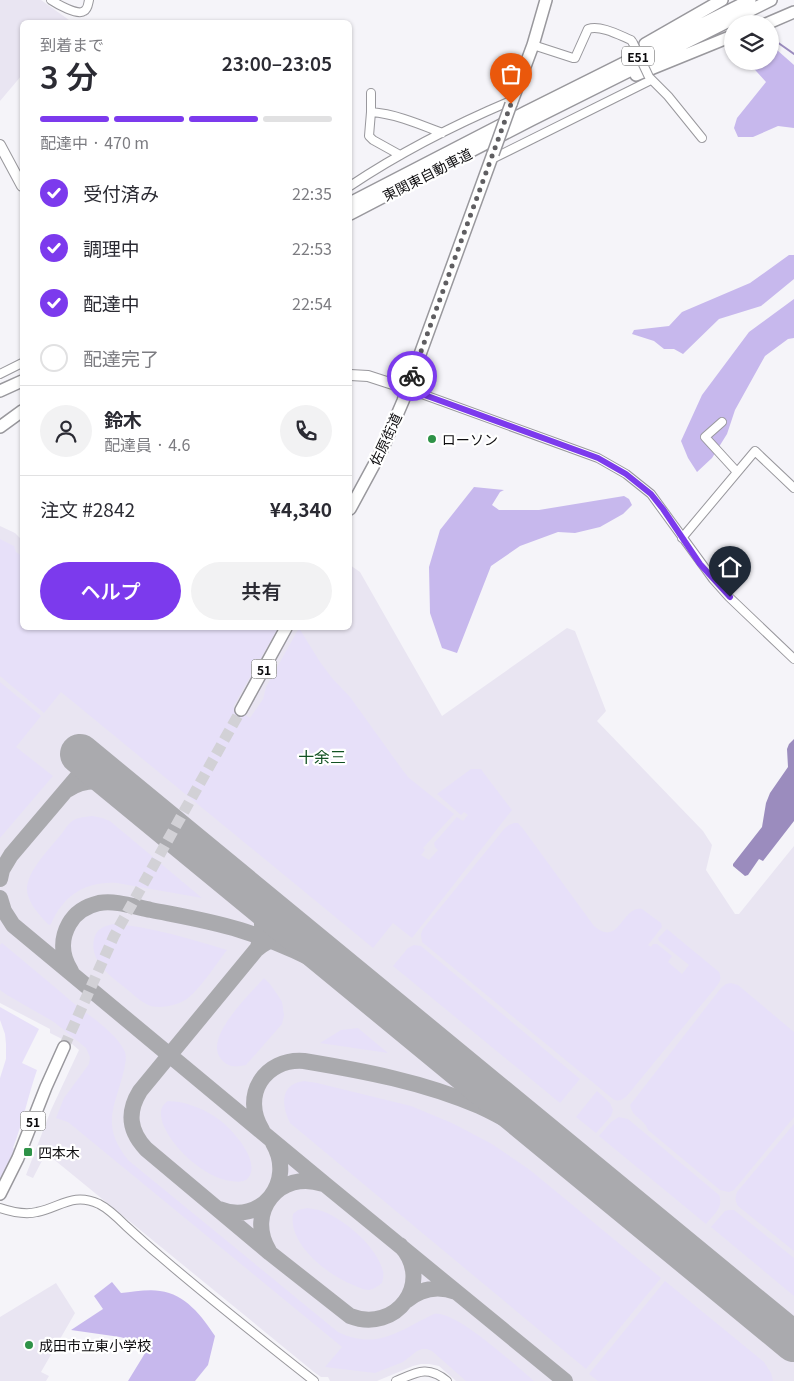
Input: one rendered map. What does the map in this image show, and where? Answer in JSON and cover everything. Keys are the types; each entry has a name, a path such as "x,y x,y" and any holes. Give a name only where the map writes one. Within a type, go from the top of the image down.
{"highway":[{"name":"佐原街道","path":"352,505 382,450 408,389 533,45 546,0"},
{"path":"526,112 722,0"},
{"name":"東関東自動車道","path":"352,201 750,0"},
{"name":"東関東自動車道","path":"352,213 771,0"},
{"path":"779,18 794,12"},
{"path":"554,109 724,39"},
{"path":"0,391 20,382"},
{"path":"0,427 20,413"},
{"name":"51","path":"241,710 285,630"},
{"name":"51","path":"0,1194 18,1158 64,1047"}],"main road":[{"path":"0,145 20,182"},
{"path":"352,375 368,376 408,389"}],"street":[{"path":"51,0 80,13 84,12 87,8 89,0"},
{"path":"533,45 575,58 588,29 608,31 631,40 650,78 668,96 702,138"},
{"path":"492,157 501,156 650,78"},
{"path":"371,93 368,132 370,138 400,155"},
{"path":"352,185 400,155 480,114 512,102"},
{"path":"371,112 381,112 402,118 442,134"},
{"path":"0,374 20,364"},
{"path":"408,389 580,451 610,464 632,478 651,494 713,579 794,659"},
{"path":"722,422 705,437 737,472"},
{"path":"682,538 755,451 794,488"},
{"path":"0,1208 30,1214 78,1199 99,1204 113,1214 190,1282 314,1381"},
{"path":"396,1381 423,1371 435,1372 447,1381"}],"shaded area":[{"path":"0,0 41,0 69,20 20,20 20,77 0,101"},
{"path":"779,52 794,65 794,128 778,126 753,137 738,137 734,128 737,118 766,82 755,70 779,70"},
{"path":"789,255 794,255 794,279 761,306 719,319 683,354 674,349 664,349 654,341 632,334 634,330 669,326 682,312 750,283"},
{"path":"794,299 794,338 788,339 765,356 735,410 727,434 712,458 697,472 688,458 681,441 702,395 749,332"},
{"path":"474,487 504,490 500,492 492,505 499,510 539,510 624,496 629,499 632,505 623,514 600,527 575,533 558,532 520,546 491,566 457,653 442,648 430,613 429,567 440,530"},
{"path":"0,526 15,533 20,538 20,630 352,630 352,566 360,572 442,716 567,628 575,631 606,711 597,721 703,831 712,845 706,870 735,914 739,914 794,846 794,1381 456,1381 439,1366 429,1364 413,1366 377,1381 330,1381 328,1377 321,1377 46,1153 33,1178 26,1175 51,1110 79,1050 72,1044 50,1033 50,1029 0,1003"},
{"path":"0,539 14,546 16,552 20,555 20,630 277,630 233,707 250,718 263,699 266,687 298,630 300,630 320,662 350,697 409,778 454,814 423,848 425,850 421,855 429,860 438,850 434,843 457,817 463,821 468,815 464,812 461,815 437,794 471,769 481,769 512,810 412,938 393,923 373,948 61,692 44,713 0,676"},
{"path":"0,682 41,716 16,747 53,776 0,838"},
{"path":"794,739 794,821 763,861 759,859 748,875 745,876 733,864 762,827 766,803 770,793 788,767 787,749"},
{"path":"93,816 110,821 202,898 117,883 105,883 76,892 62,906 49,925 29,899 27,889 30,876 49,848 73,820"},
{"path":"514,823 518,823 524,830 594,926 603,931 610,932 629,913 642,909 661,923 662,927 648,945 651,947 653,944 657,944 672,956 668,962 682,974 689,965 659,941 658,938 667,929 719,972 720,979 717,985 626,1097 621,1100 613,1099 422,942 421,934 423,929 504,829"},
{"path":"114,924 157,931 227,950 203,982 188,998 170,1006 151,1006 139,999 110,975 99,963 95,955 93,948 97,932 104,927"},
{"path":"2,943 104,1027 121,1045 125,1052 126,1061 114,1106 112,1126 119,1147 128,1160 338,1332 352,1337 377,1339 399,1332 434,1314 444,1315 456,1320 485,1340 534,1381 466,1381 432,1351 427,1349 417,1351 403,1362 375,1373 325,1367 342,1347 68,1122 56,1118 64,1098 89,1064 90,1057 86,1048 54,1022 0,990 0,945"},
{"path":"414,945 421,946 580,1079 560,1103 393,966 408,948"},
{"path":"264,978 282,1002 284,1015 282,1024 246,1065 230,1065 221,1059 217,1050 218,1040 230,1017"},
{"path":"731,983 738,985 794,1032 794,1117 734,1190 729,1192 720,1190 648,1130 631,1110 630,1105 721,988"},
{"path":"0,1007 39,1029 22,1063 37,1070 13,1148 15,1149 0,1182 0,1078 6,1059 6,1044 0,1020"},
{"path":"358,1028 388,1053 320,1043 341,1030"},
{"path":"304,1081 411,1106 452,1123 492,1144 530,1170 661,1278 586,1369 290,1123 285,1109 285,1096 290,1086"},
{"path":"597,1091 610,1103 613,1110 611,1116 596,1133 576,1117"},
{"path":"168,1101 196,1107 226,1125 248,1153 252,1168 248,1178 239,1182 221,1179 200,1168 182,1152 167,1133 162,1121 162,1109"},
{"path":"619,1117 628,1119 719,1195 719,1207 706,1224 599,1136 611,1122"},
{"path":"794,1124 794,1251 738,1206 736,1199 737,1192"},
{"path":"307,1208 319,1210 338,1219 366,1243 379,1261 383,1272 382,1283 369,1290 361,1288 332,1274 312,1257 303,1247 293,1226 293,1214 298,1210"},
{"path":"734,1210 794,1258 794,1296 711,1227 725,1211"},
{"path":"665,1281 764,1362 771,1373 773,1381 598,1381 589,1374"},
{"path":"112,1282 121,1293 151,1290 177,1296 192,1307 204,1321 215,1336 208,1365 195,1381 128,1381 150,1345 120,1337 71,1330 103,1309 94,1296"},
{"name":"成田市立東小学校","path":"56,1283 75,1313 41,1372 49,1376 46,1381 0,1381 0,1317"}],"waterway":[{"path":"779,43 794,54"}],"taxiway":[{"path":"0,879 2,870 11,855 90,762"},
{"path":"67,790 87,782 107,783 121,788"},
{"path":"253,896 259,908 262,921 262,934 258,947"},
{"path":"0,898 4,911 13,925 565,1381"},
{"path":"71,971 63,948 66,930 74,916 78,913 94,904 105,902 125,904 207,921 240,930 287,947 331,969"},
{"path":"385,1005 310,943 289,937 268,942 256,950 140,1091 133,1106 132,1121 136,1135 146,1149 270,1253 350,1316 367,1320 382,1318 395,1311 405,1301 412,1288 413,1274 410,1259 400,1245"},
{"path":"262,1130 256,1117 254,1104 260,1082 278,1066 290,1062 304,1061 393,1078 458,1098 503,1118 572,1159"},
{"path":"219,1209 234,1213 248,1211 261,1206 270,1197 277,1186 280,1172 279,1158 273,1143"},
{"path":"269,1251 263,1236 261,1222 264,1209 271,1197 281,1188 293,1183 307,1181 323,1184"},
{"path":"406,1301 429,1289 456,1292"}],"runway":[{"path":"80,754 794,1342"}],"tunnel":[{"path":"64,1047 114,936 241,710"}],"way so far":[{"path":"412,376 511,104"}],"place":[{"name":"ローソン","path":"432,439"},
{"name":"四本木","path":"28,1152"},
{"name":"成田市立東小学校","path":"29,1345"}],"district":[{"name":"十余三","path":"322,756"}],"route":[{"path":"412,376 408,389 598,458 626,474 651,494 700,564 730,597"}]}
